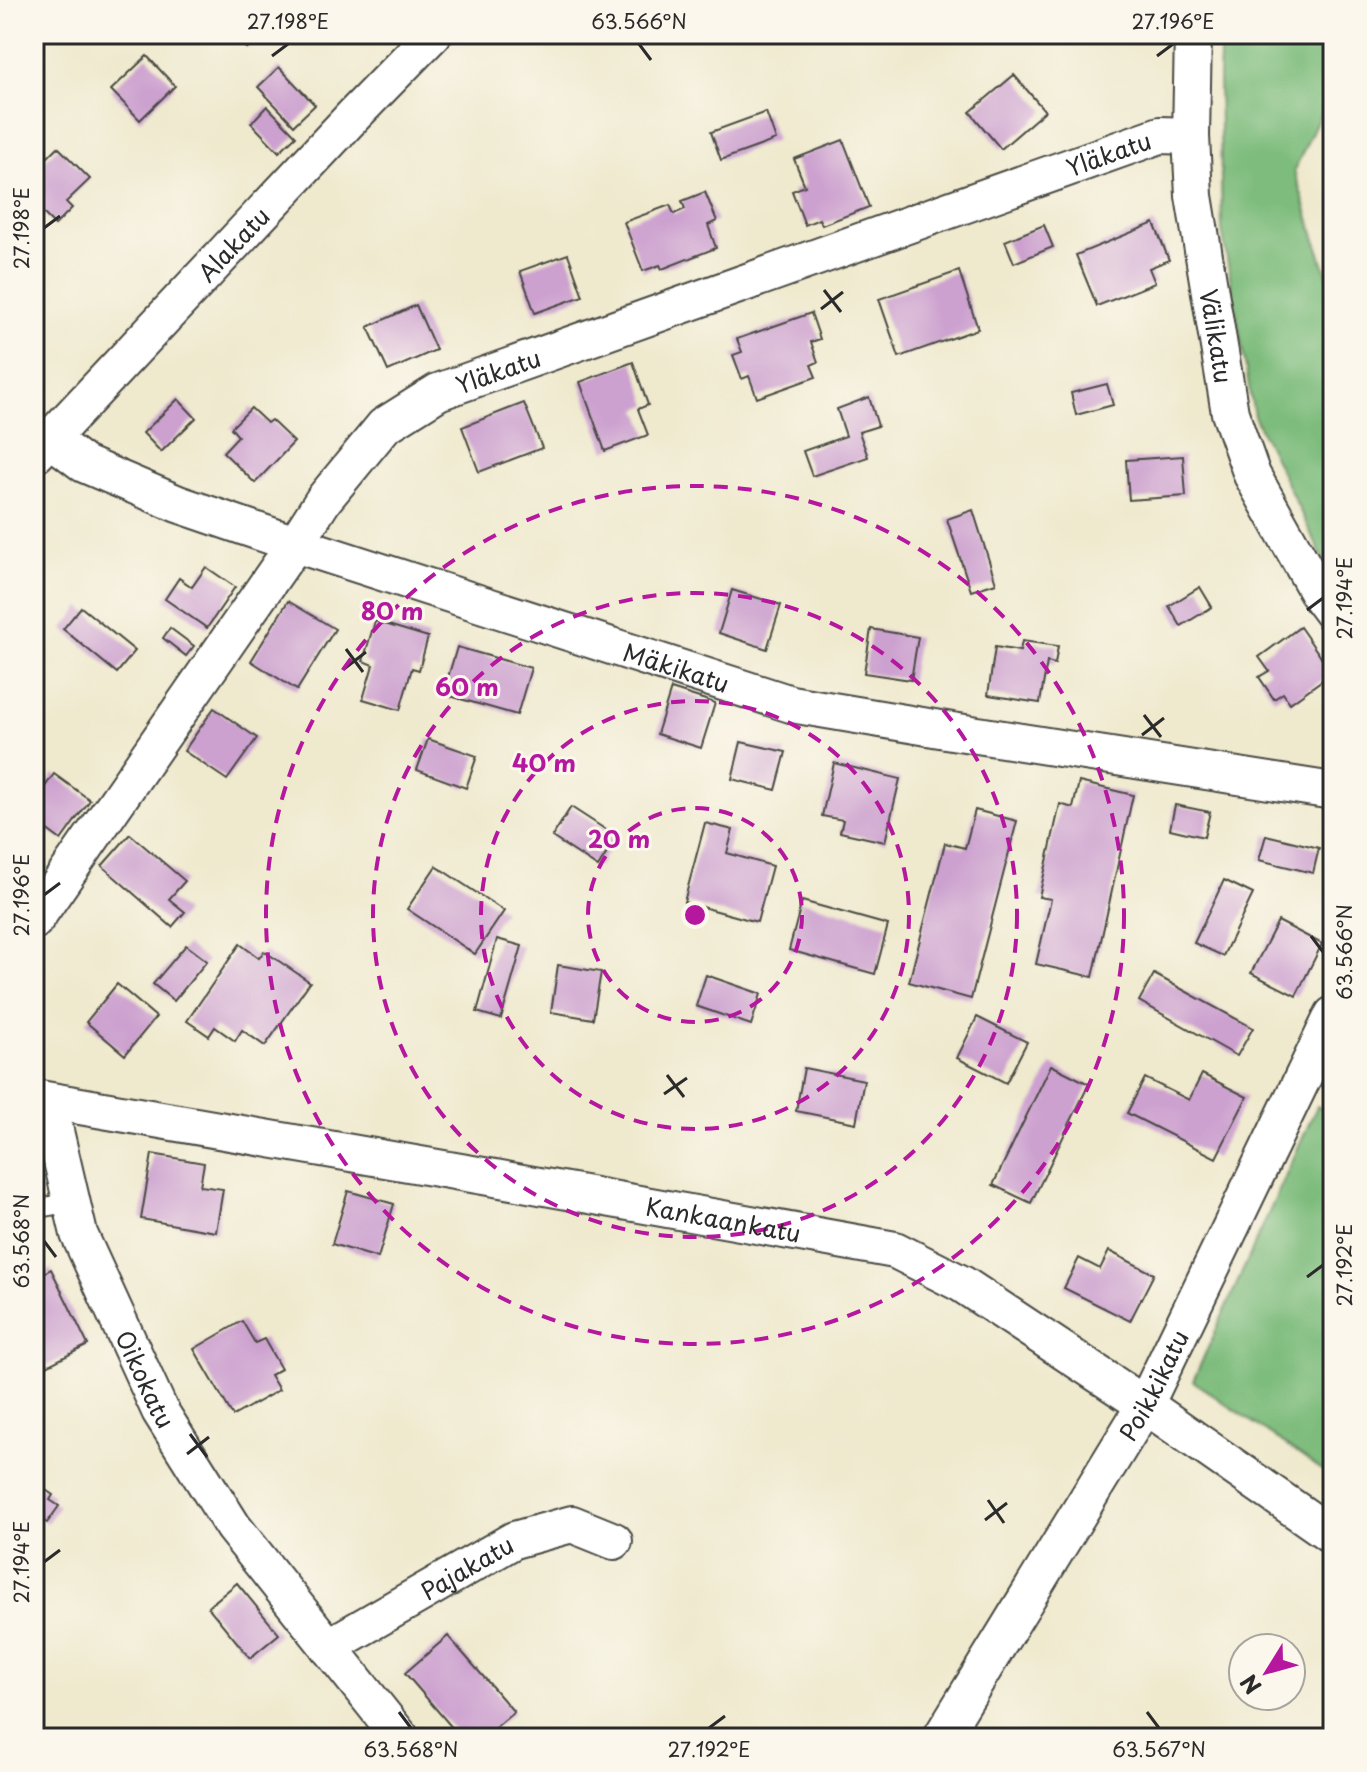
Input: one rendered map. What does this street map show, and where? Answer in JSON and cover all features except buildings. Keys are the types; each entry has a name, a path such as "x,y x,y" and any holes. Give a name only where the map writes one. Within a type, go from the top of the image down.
{"street":[{"name":"Alakatu","path":"42,448 433,34"},
{"name":"Välikatu","path":"1193,34 1191,136 1194,196 1230,413 1252,475 1333,614"},
{"name":"Yläkatu","path":"34,921 324,499 384,426 438,392 1160,135 1191,136"},
{"name":"Mäkikatu","path":"42,448 178,504 295,544 791,704 1333,791"},
{"name":"Poikkikatu","path":"941,1738 1145,1405 1333,1015"},
{"name":"Kankaankatu","path":"41,1100 895,1250 962,1284 1145,1405 1333,1536"},
{"name":"Oikokatu","path":"41,1100 79,1234 160,1411 233,1527 401,1738"},
{"name":"Pajakatu","path":"328,1647 514,1540 572,1524 614,1541"}],"lane":[{"path":"34,1209 72,1202"}],"green space":[{"path":"1221,34 1321,34 1333,43 1333,86 1294,171 1333,294 1333,579 1254,416 1222,230"},
{"path":"1317,1106 1333,1114 1333,1478 1193,1381"}]}
